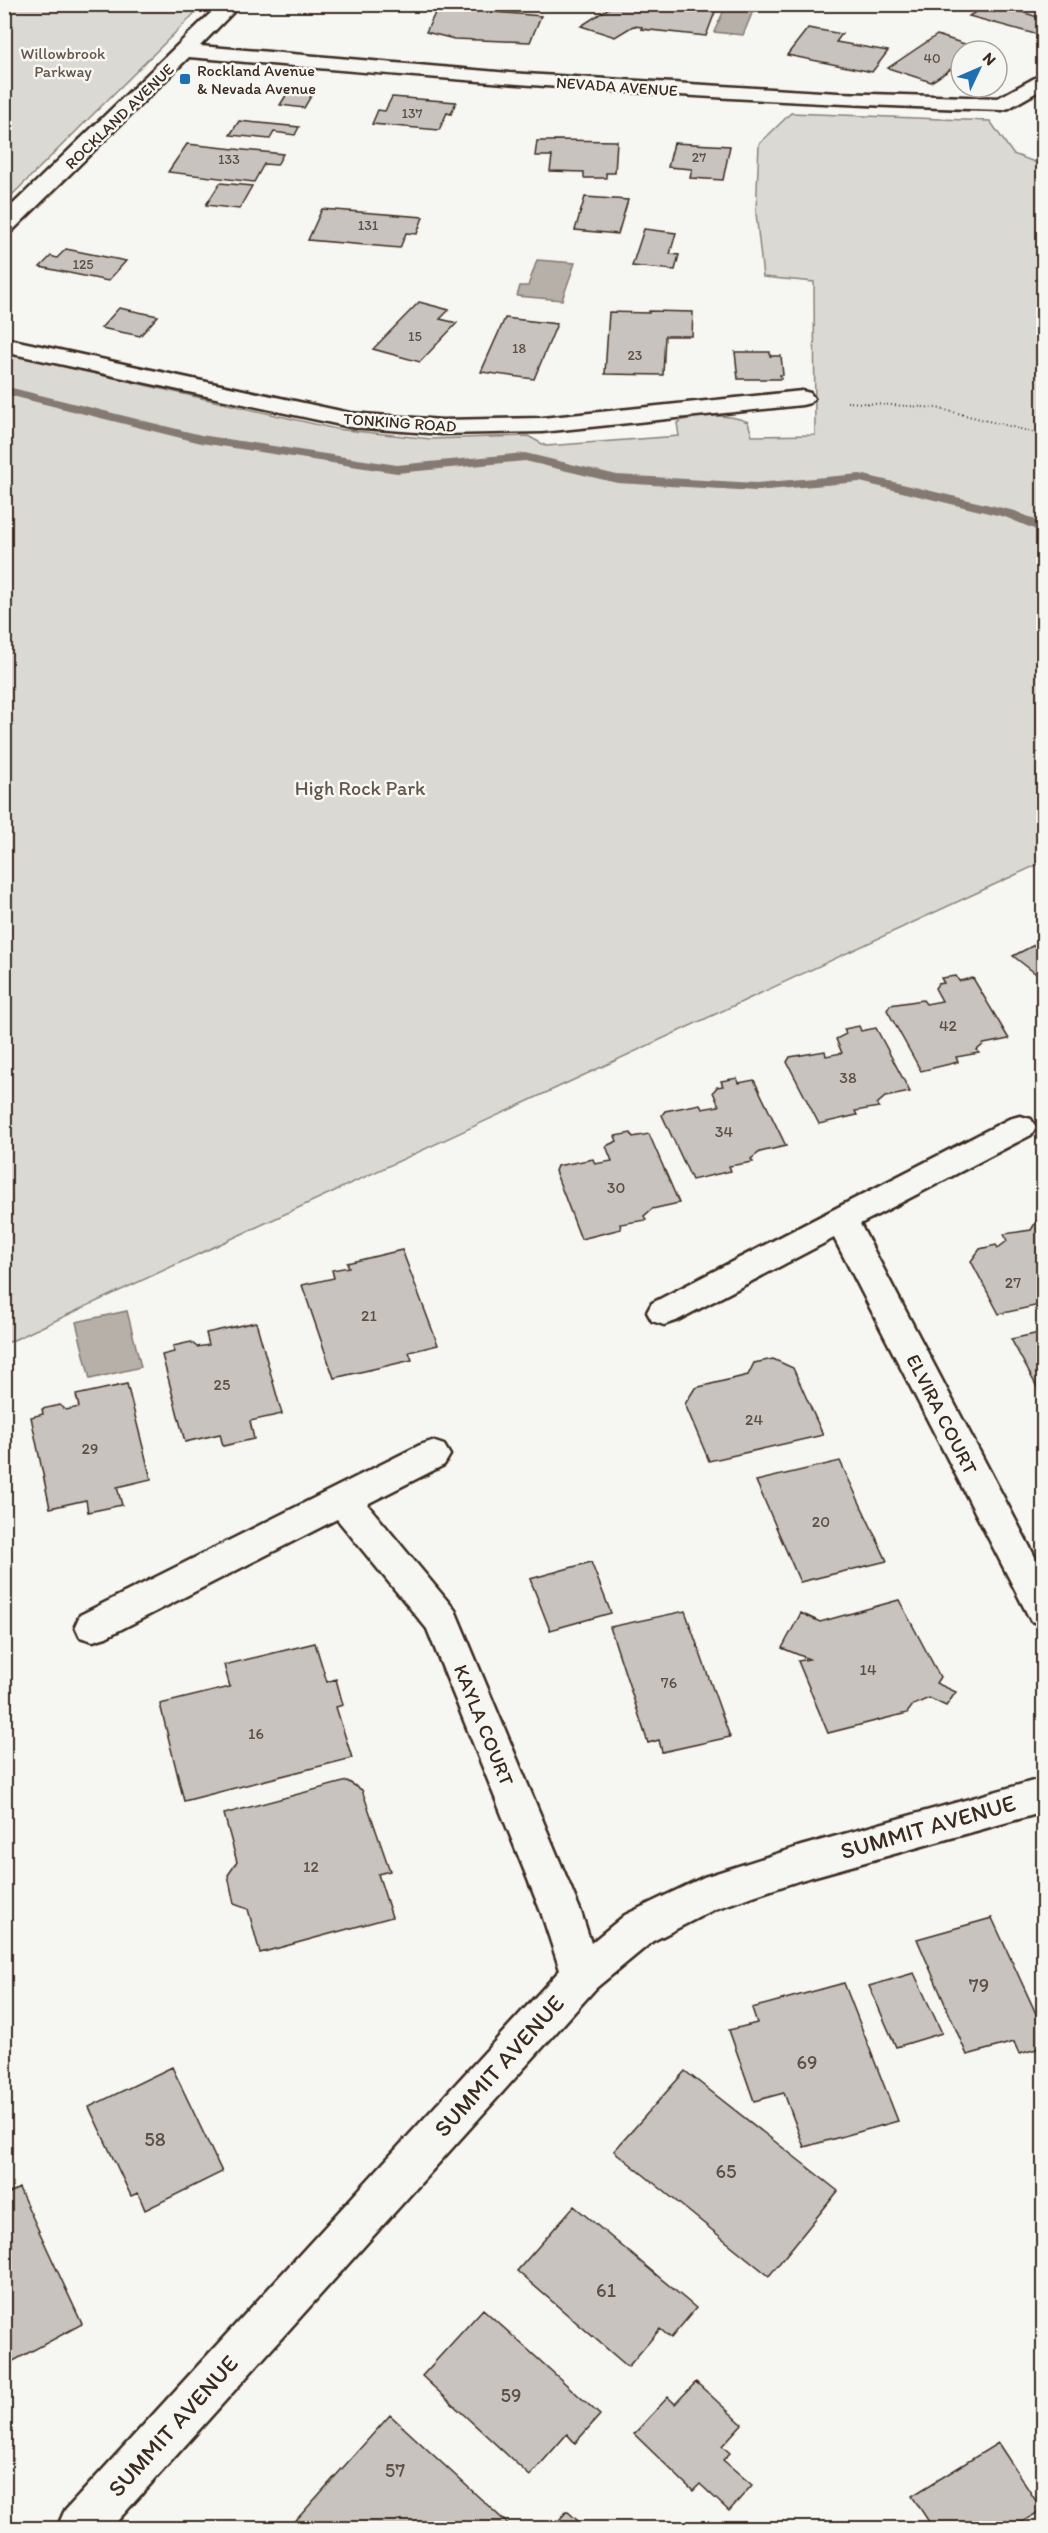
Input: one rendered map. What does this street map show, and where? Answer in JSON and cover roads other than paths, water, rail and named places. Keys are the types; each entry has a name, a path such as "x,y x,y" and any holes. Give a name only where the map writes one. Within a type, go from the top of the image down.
{"street":[{"name":"ROCKLAND AVENUE","path":"4,226 232,4"},
{"name":"NEVADA AVENUE","path":"185,51 509,79 838,99 1002,104 1044,79"},
{"name":"TONKING ROAD","path":"4,345 350,420 430,426 542,425 802,398"},
{"path":"664,1312 1020,1126"},
{"name":"ELVIRA COURT","path":"841,1219 1044,1610"},
{"path":"93,1626 432,1455"},
{"name":"KAYLA COURT","path":"342,1500 442,1622 561,1912 582,1975"},
{"name":"SUMMIT AVENUE","path":"80,2529 582,1975 639,1928 704,1895 801,1863 1044,1795"}],"waterway":[{"path":"4,390 201,439 397,469 525,457 617,479 756,487 860,478 1010,514 1044,529"}],"place":[{"name":"Rockland Avenue & Nevada Avenue","path":"185,79"}],"park label":[{"name":"Willowbrook Parkway","path":"63,62"},
{"name":"High Rock Park","path":"360,788"}]}
